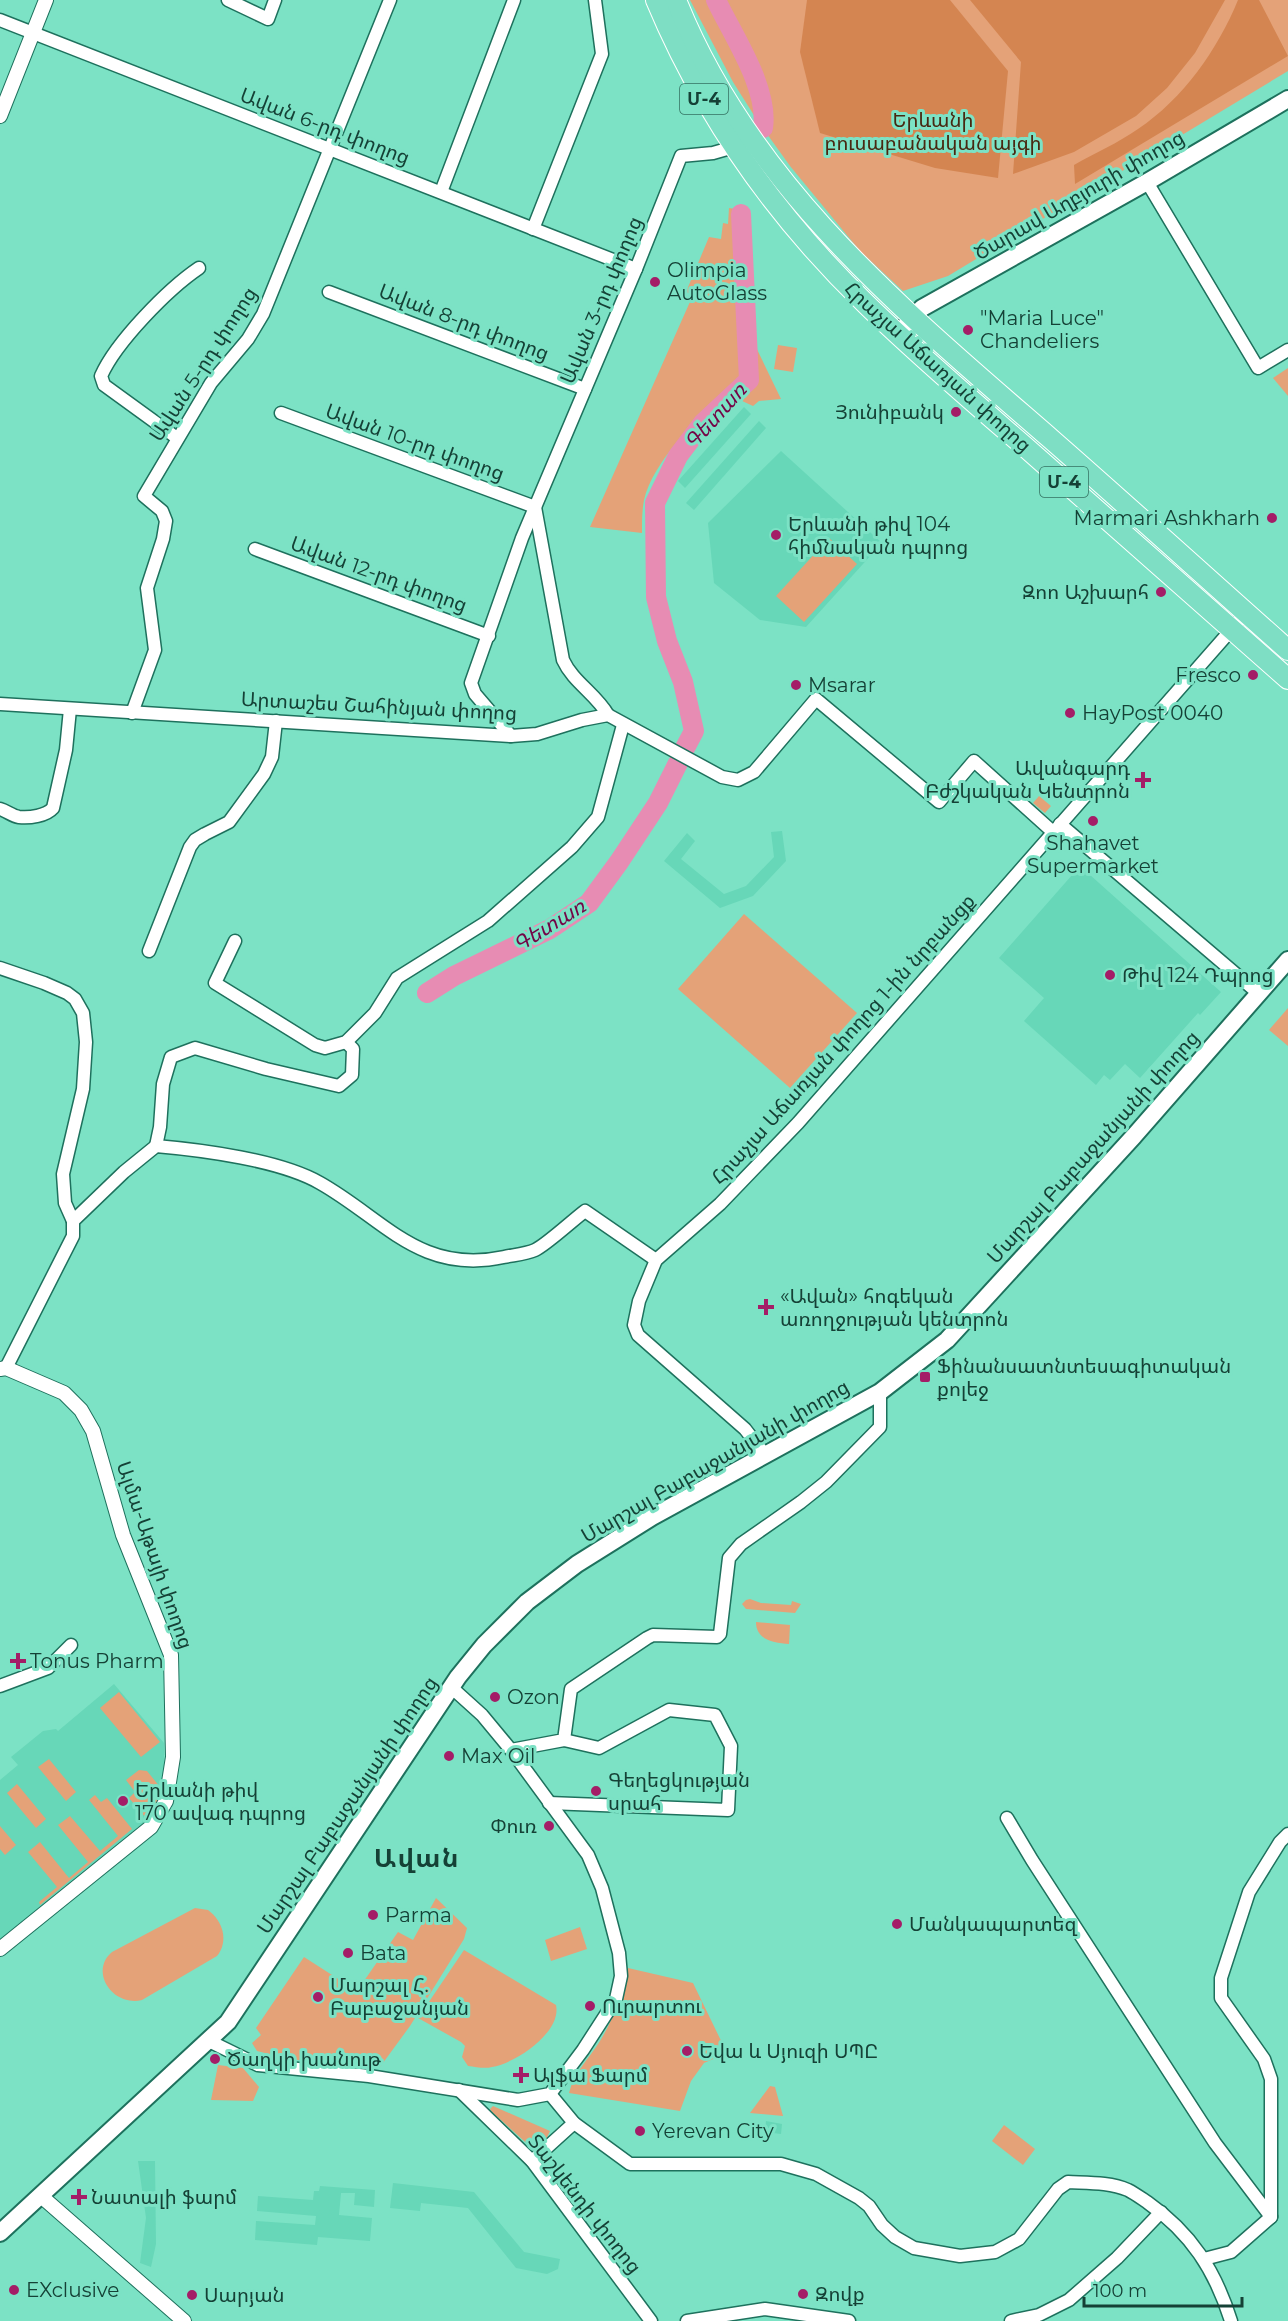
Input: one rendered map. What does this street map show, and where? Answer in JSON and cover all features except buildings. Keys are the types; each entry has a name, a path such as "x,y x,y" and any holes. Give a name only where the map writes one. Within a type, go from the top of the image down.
{"highway":[{"name":"Հրաչյա Աճառյան փողոց","path":"656,0 687,69 734,147 765,191 829,266 898,334 1288,679"},
{"name":"Հրաչյա Աճառյան փողոց","path":"676,0 710,73 751,138 812,216 876,285 1288,650"}],"main road":[{"name":"Ծարավ Աղբյուրի փողոց","path":"898,334 922,308 1147,182 1288,99"},
{"name":"Մարշալ Բաբաջանյանի փողոց","path":"0,2233 209,2041 237,2010 451,1687 484,1645 527,1602 577,1564 652,1517 880,1392 947,1340 1134,1136 1288,960"}],"street":[{"path":"0,116 46,0"},
{"path":"228,0 268,19 275,0"},
{"name":"Ավան 5-րդ փողոց","path":"132,713 155,650 147,588 164,539 166,521 162,511 144,496 211,383 248,339 263,314 390,0"},
{"path":"441,192 514,0"},
{"path":"533,229 602,54 595,0"},
{"name":"Ավան 6-րդ փողոց","path":"0,20 636,269"},
{"name":"Ավան 3-րդ փողոց","path":"511,736 471,688 471,682 522,538 636,269 681,156 713,153 734,147"},
{"path":"1147,182 1258,368 1288,350"},
{"path":"177,438 104,385 101,376 134,327 188,275 199,268"},
{"name":"Ավան 8-րդ փողոց","path":"329,292 585,389"},
{"name":"Ավան 10-րդ փողոց","path":"281,413 535,507"},
{"path":"535,507 563,660 575,678 597,699 608,715 722,777 738,780 754,772 816,699 939,802 974,761 1258,993"},
{"name":"Ավան 12-րդ փողոց","path":"255,549 489,636"},
{"name":"Հրաչյա Աճառյան փողոց 1-ին նրբանցք","path":"656,1260 720,1204 798,1124 1246,613"},
{"name":"Արտաշես Շահինյան փողոց","path":"0,704 511,736 537,734 582,720 608,715"},
{"path":"0,809 19,817 27,817 45,814 53,808 66,750 70,709"},
{"path":"149,951 190,847 195,840 229,822 270,765 276,721"},
{"path":"236,940 215,983 315,1045 325,1048 346,1042 375,1013 397,978 488,921 573,848 598,817 624,725"},
{"path":"0,968 44,983 75,999 83,1013 86,1042 83,1089 63,1174 65,1203 73,1221 73,1236 3,1368"},
{"path":"73,1221 124,1172 156,1146 160,1127 163,1084 171,1057 195,1048 311,1081 339,1086 352,1075 353,1049 346,1042"},
{"path":"156,1146 211,1153 286,1169 320,1183 399,1239 442,1258 489,1260 536,1250 585,1211 656,1260 639,1301 634,1325 638,1335 745,1429 766,1456"},
{"name":"Ալմա-Աթայի փողոց","path":"0,1949 151,1827 166,1801 173,1757 171,1655 123,1535 93,1431 81,1410 64,1393 3,1368"},
{"path":"564,1740 571,1689 654,1635 717,1637 720,1634 729,1558 741,1544 826,1482 880,1427 880,1392"},
{"path":"0,1686 48,1668 71,1645"},
{"path":"209,2041 258,2065 369,2076 518,2100 550,2094 610,2010 620,1987 619,1953 602,1888 588,1855 511,1750 482,1715 451,1687"},
{"path":"511,1750 564,1740 599,1748 669,1710 715,1714 731,1746 728,1810 549,1803"},
{"path":"1007,1818 1215,2143 1271,2217"},
{"path":"1204,2259 1231,2252 1271,2217 1271,2079 1259,2051 1221,1998 1221,1978 1249,1892 1280,1842 1288,1834"},
{"name":"Տաշկենդի փողոց","path":"458,2089 532,2161 651,2321"},
{"path":"550,2094 574,2123 630,2164 781,2164 816,2174 862,2200 895,2237 914,2248 960,2256 995,2252 1019,2239 1058,2189 1068,2182 1123,2188 1161,2212 1185,2233 1204,2259 1231,2321"},
{"path":"532,2161 574,2123"},
{"path":"41,2196 184,2321"},
{"path":"1011,2321 1039,2315 1069,2300 1117,2258 1161,2212"},
{"path":"687,2321 765,2309 849,2321"}],"shaded area":[{"path":"744,407 751,414 685,488 678,481"},
{"path":"759,421 766,428 694,510 686,503"},
{"path":"781,451 882,543 806,627 760,620 714,583 708,523"},
{"path":"782,831 786,861 753,896 720,908 664,861 687,833 695,841 681,859 724,894 746,886 774,857 771,832"},
{"name":"Թիվ 124 Դպրոց","path":"1080,866 1221,992 1200,1015 1198,1013 1140,1078 1125,1064 1110,1080 1104,1075 1096,1085 1024,1021 1044,998 999,958"},
{"path":"114,1684 164,1743 164,1807 0,1941 0,1780 18,1765 11,1757 43,1731 56,1729 58,1731"},
{"path":"766,2121 782,2124 781,2134 765,2132"},
{"path":"138,2161 155,2161 156,2244 151,2267 140,2263 146,2218"},
{"path":"393,2183 474,2192 524,2252 560,2259 558,2269 547,2274 516,2268 468,2208 421,2203 420,2211 390,2208"},
{"path":"320,2186 375,2190 374,2207 354,2205 355,2193 341,2193 339,2215 372,2218 370,2241 318,2237 317,2245 255,2240 256,2221 315,2225 316,2216 257,2211 258,2196 313,2200 314,2191 319,2191"}],"green space":[{"name":"Երևանի բուսաբանական այգի","path":"690,0 1288,0 1288,71 948,276 903,291 860,251 790,166 733,82"},
{"path":"807,0 950,0 1008,71 998,178 935,168 820,133 800,52"},
{"path":"970,0 1225,0 1195,53 1167,88 1136,116 1074,152 1013,174 1021,62"},
{"path":"1238,0 1259,0 1288,56 1075,184 1074,165 1138,129 1170,103 1184,88 1220,37"},
{"path":"729,208 747,211 752,339 781,399 759,401 753,406 727,394 690,428 666,456 649,485 644,500 642,533 590,527 693,295 686,292 709,237 721,239 723,223 728,224"},
{"path":"778,345 797,348 793,372 774,369"},
{"path":"1288,368 1288,396 1273,378"},
{"path":"829,538 857,564 804,622 776,596"},
{"path":"1039,796 1051,806 1045,813 1033,803"},
{"path":"744,914 857,1013 790,1088 678,989"},
{"path":"1288,1008 1288,1046 1269,1030"},
{"path":"750,1599 761,1603 791,1605 792,1601 801,1604 795,1613 746,1609 742,1604"},
{"path":"756,1622 790,1625 789,1644 762,1637"},
{"path":"119,1692 160,1742 141,1757 100,1708"},
{"path":"49,1759 76,1792 66,1801 38,1767"},
{"path":"139,1770 147,1771 160,1787 158,1808 146,1818 129,1798 135,1792 126,1780"},
{"path":"17,1784 46,1819 36,1828 7,1793"},
{"path":"95,1795 101,1802 107,1798 132,1829 40,1905 39,1902 57,1887 28,1852 40,1842 69,1878 88,1862 58,1825 70,1816 100,1851 118,1836 89,1800"},
{"path":"0,1826 16,1845 5,1855 0,1849"},
{"path":"436,1898 467,1928 464,1939 410,2026 380,2067 318,2063 257,2051 252,2043 261,2035 256,2028 304,1957 357,1991 398,1932 413,1940"},
{"path":"195,1908 208,1910 221,1925 223,1944 217,1956 142,2000 131,2001 113,1993 103,1977 105,1960 112,1952"},
{"path":"580,1927 587,1949 551,1961 545,1940"},
{"path":"464,1950 556,2005 556,2015 552,2026 545,2035 524,2053 502,2064 486,2068 468,2066 462,2057 465,2046 461,2042 418,2018"},
{"path":"628,1968 693,1983 727,2053 704,2063 691,2081 680,2111 569,2093 578,2072 609,2024"},
{"path":"218,2065 243,2068 259,2087 253,2101 211,2100"},
{"path":"770,2086 775,2087 783,2116 750,2113"},
{"path":"493,2106 550,2131 543,2146 533,2149 492,2112 490,2109"},
{"path":"1004,2125 1035,2149 1023,2165 992,2141"}],"waterway":[{"name":"Գետառ","path":"716,0 755,79 761,96 763,128"},
{"name":"Գետառ","path":"685,748 694,731 683,682 667,641 656,597 655,503 678,456 703,423 749,380 741,214"},
{"name":"Գետառ","path":"427,993 454,976 550,929 589,903 658,803 678,763"}],"place":[{"name":"Olimpia AutoGlass","path":"655,282"},
{"name":"\"Maria Luce\" Chandeliers","path":"968,330"},
{"name":"Յունիբանկ","path":"956,412"},
{"name":"Marmari Ashkharh","path":"1272,518"},
{"name":"Երևանի թիվ 104 հիմնական դպրոց","path":"776,535"},
{"name":"Զոո Աշխարհ","path":"1161,592"},
{"name":"Fresco","path":"1253,675"},
{"name":"Msarar","path":"796,685"},
{"name":"HayPost 0040","path":"1070,713"},
{"name":"Ավանգարդ Բժշկական Կենտրոն","path":"1143,780"},
{"name":"Shahavet Supermarket","path":"1093,821"},
{"name":"Թիվ 124 Դպրոց","path":"1110,975"},
{"name":"«Ավան» հոգեկան առողջության կենտրոն","path":"766,1307"},
{"name":"Ֆինանսատնտեսագիտական քոլեջ","path":"925,1377"},
{"name":"Tonus Pharm","path":"18,1661"},
{"name":"Ozon","path":"495,1697"},
{"name":"Max Oil","path":"449,1756"},
{"name":"Գեղեցկության սրահ","path":"596,1791"},
{"name":"Երևանի թիվ 170 ավագ դպրոց","path":"123,1801"},
{"name":"Փուռ","path":"549,1826"},
{"name":"Parma","path":"373,1915"},
{"name":"Մանկապարտեզ","path":"897,1924"},
{"name":"Bata","path":"348,1953"},
{"name":"Մարշալ Հ. Բաբաջանյան","path":"318,1997"},
{"name":"Ուրարտու","path":"590,2006"},
{"name":"Եվա և Սյուզի ՍՊԸ","path":"687,2051"},
{"name":"Ծաղկի խանութ","path":"215,2059"},
{"name":"Ալֆա Ֆարմ","path":"521,2075"},
{"name":"Yerevan City","path":"640,2131"},
{"name":"Նատալի ֆարմ","path":"79,2197"},
{"name":"EXclusive","path":"14,2290"},
{"name":"Զովք","path":"803,2294"},
{"name":"Սարյան","path":"192,2295"}],"district":[{"name":"Ավան","path":"417,1858"}]}
